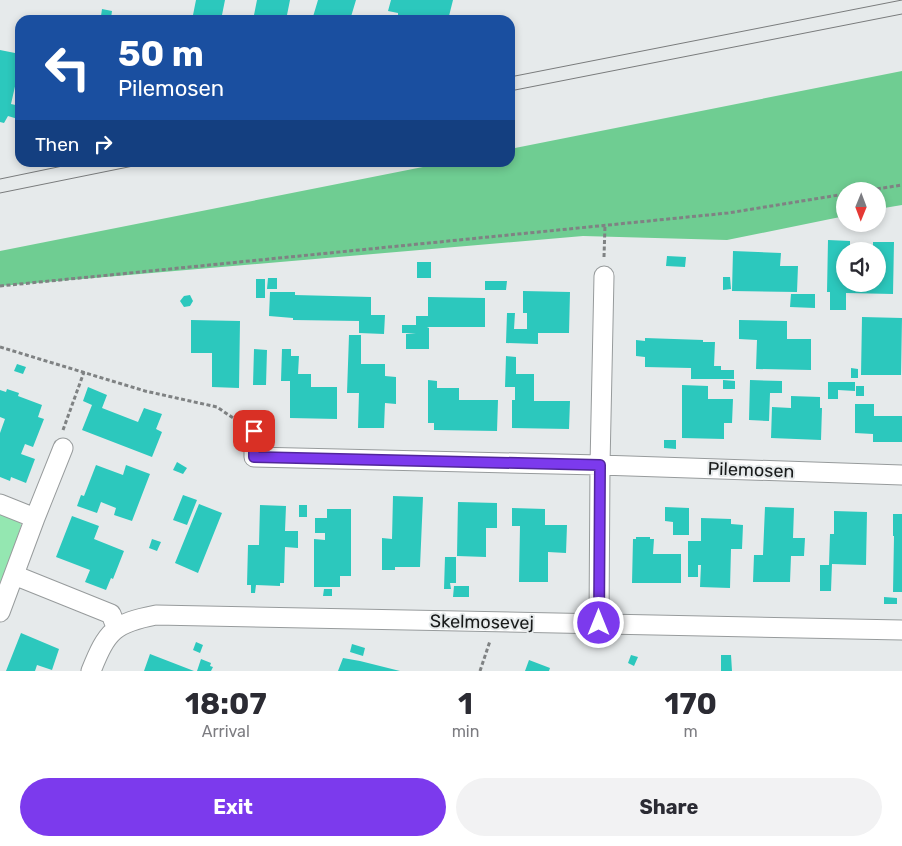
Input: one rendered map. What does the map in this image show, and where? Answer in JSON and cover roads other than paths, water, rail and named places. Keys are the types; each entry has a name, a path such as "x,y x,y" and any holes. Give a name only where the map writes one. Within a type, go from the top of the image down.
{"street":[{"path":"599,623 604,276"},
{"name":"Pilemosen","path":"254,431 254,457 600,465 902,475"},
{"path":"2,601 14,575 34,518 63,448"},
{"path":"0,504 34,518"},
{"path":"14,575 111,614 116,627 104,643 91,671"},
{"name":"Skelmosevej","path":"116,627 131,620 156,615 902,630"}],"tram line":[{"path":"515,76 902,0"},
{"path":"515,90 902,14"},
{"path":"0,179 58,167"},
{"path":"0,193 128,167"}]}
